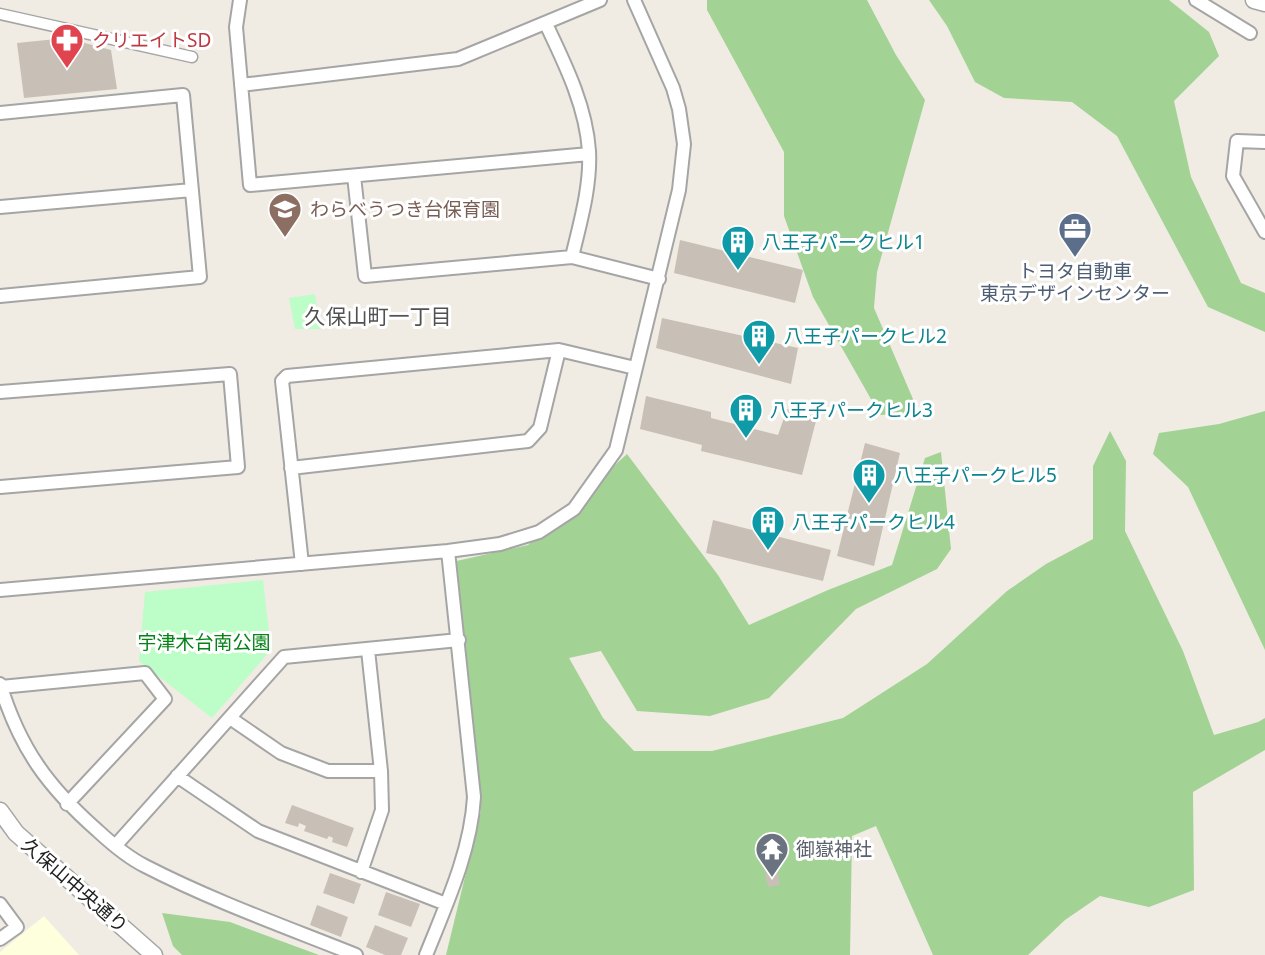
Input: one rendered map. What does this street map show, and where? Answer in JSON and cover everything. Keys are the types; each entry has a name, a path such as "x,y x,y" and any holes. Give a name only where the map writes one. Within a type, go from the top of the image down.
{"street":[{"path":"240,0 236,27 250,185 589,154"},
{"path":"241,85 458,60 600,0"},
{"path":"0,590 448,551 500,544 539,532 574,509 616,450 679,190 684,144 679,109 673,88 634,0"},
{"path":"1196,0 1250,33"},
{"path":"1254,0 1265,3"},
{"path":"0,14 192,57"},
{"path":"547,24 585,120 589,154 585,199 572,257"},
{"path":"0,113 183,95 200,277 0,296"},
{"path":"1265,142 1237,141 1233,176 1262,221 1265,232"},
{"path":"354,176 365,276 572,257 659,279"},
{"path":"0,207 192,190"},
{"path":"302,564 282,381 287,376 559,350 635,368"},
{"path":"291,468 528,441 540,428 559,350"},
{"path":"0,392 230,374 238,467 0,487"},
{"path":"426,955 473,821 474,797 448,551"},
{"path":"116,845 284,657 459,640"},
{"path":"361,872 382,810 382,771 368,650"},
{"path":"67,804 165,699 145,673 1,685 9,712 24,745 46,780 67,804 116,845 143,865 356,955"},
{"path":"230,718 281,753 328,771 382,771"},
{"path":"177,776 258,831 446,904"},
{"name":"久保山中央通り","path":"0,811 16,834 154,955"},
{"path":"0,904 17,927 0,939"}],"shaded area":[{"path":"44,916 79,955 0,955 0,952"}],"green space":[{"path":"707,0 867,0 896,55 925,100 877,272 874,308 919,413 880,415 813,297 784,216 784,152 707,10"},
{"path":"929,0 1169,0 1209,32 1219,56 1174,101 1191,177 1241,283 1265,293 1265,332 1208,307 1117,136 1072,102 1004,98 975,82 947,26"},
{"path":"315,294 320,329 295,329 289,298"},
{"path":"1265,411 1265,650 1188,487 1153,454 1159,433 1219,424"},
{"path":"1110,431 1126,461 1125,531 1183,651 1214,735 1265,718 1265,750 1193,792 1194,890 1149,907 1100,896 1065,920 1028,955 933,955 876,826 852,836 850,955 446,955 481,811 452,562 528,545 627,454 718,575 749,625 892,565 925,458 941,452 951,549 937,569 856,609 769,698 710,716 637,711 601,651 569,658 603,718 634,751 712,751 843,718 927,664 1007,591 1046,564 1093,539 1093,466"},
{"name":"宇津木台南公園","path":"263,580 271,650 212,718 139,661 145,592"},
{"path":"162,913 230,922 319,955 182,955 173,946"}],"building":[{"name":"クリエイトSD","path":"66,38 111,50 117,89 24,98 17,43"},
{"name":"八王子パークヒル1","path":"680,240 803,270 795,303 674,273"},
{"name":"八王子パークヒル2","path":"662,318 798,348 791,384 656,348"},
{"name":"八王子パークヒル3","path":"646,396 711,412 711,418 778,435 787,409 817,417 802,475 701,451 702,445 640,429"},
{"name":"八王子パークヒル5","path":"865,443 900,453 874,566 837,556"},
{"name":"八王子パークヒル4","path":"713,520 831,550 823,581 706,553"},
{"path":"292,805 354,828 347,847 332,842 333,838 329,836 327,839 304,831 306,826 299,823 298,827 285,823"},
{"name":"御嶽神社","path":"777,868 780,885 768,887 765,873"},
{"path":"330,873 361,884 354,904 323,893"},
{"path":"386,892 420,904 411,927 378,915"},
{"path":"317,905 348,917 341,937 310,925"},
{"path":"375,925 408,938 401,955 385,955 366,947"}],"place":[{"name":"クリエイトSD","path":"67,70"},
{"name":"わらべうつき台保育園","path":"285,239"},
{"name":"トヨタ自動車 東京デザインセンター","path":"1075,259"},
{"name":"八王子パークヒル1","path":"738,272"},
{"name":"八王子パークヒル2","path":"759,366"},
{"name":"八王子パークヒル3","path":"746,440"},
{"name":"八王子パークヒル5","path":"869,505"},
{"name":"八王子パークヒル4","path":"768,552"},
{"name":"御嶽神社","path":"772,879"}],"district":[{"name":"久保山町一丁目","path":"378,316"}]}
